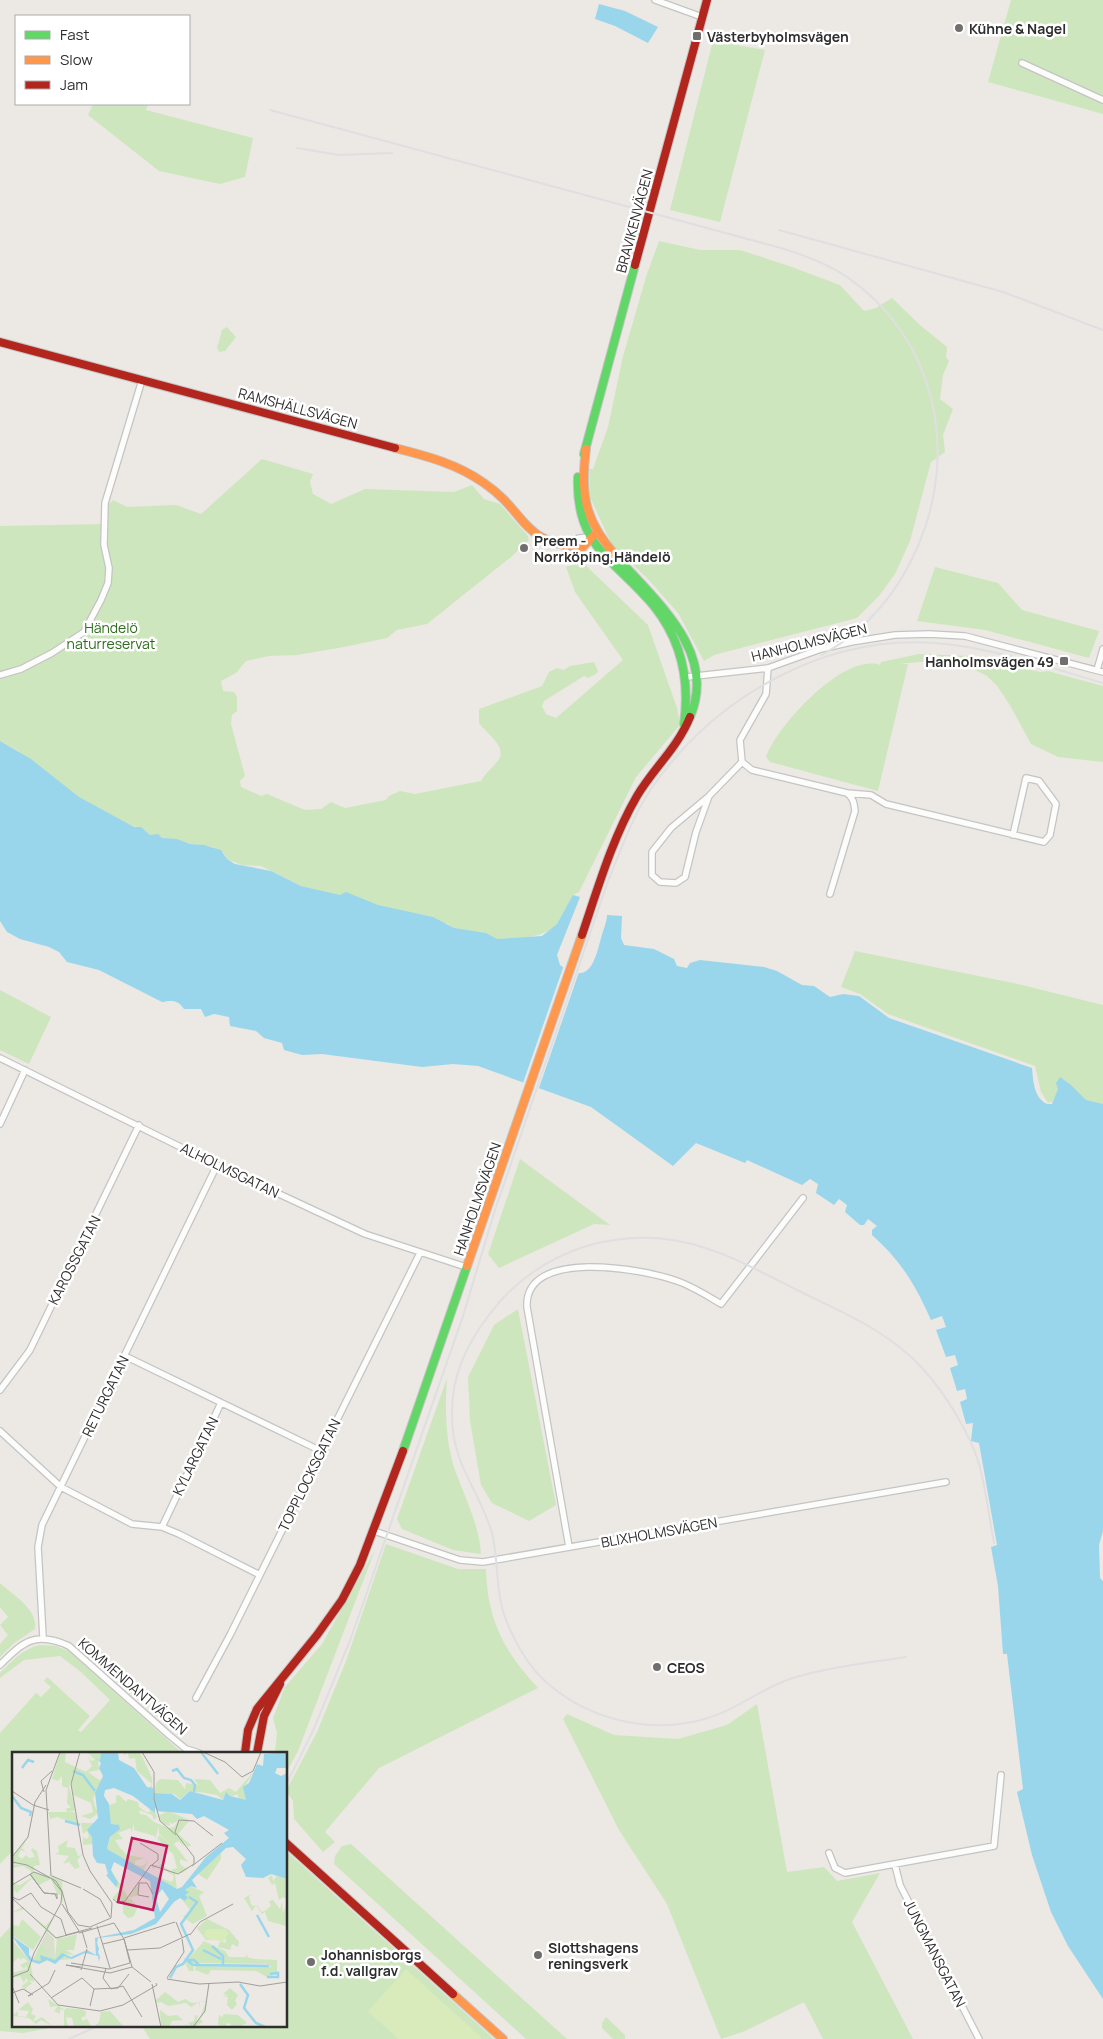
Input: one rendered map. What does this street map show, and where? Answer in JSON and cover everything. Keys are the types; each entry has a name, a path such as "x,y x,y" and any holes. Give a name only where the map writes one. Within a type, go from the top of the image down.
{"street":[{"path":"655,0 702,17"},
{"name":"BRAVIKENVÄGEN","path":"687,677 682,654 665,620 642,593 598,550 582,521 577,496 580,466 707,0"},
{"path":"1022,63 1103,100"},
{"name":"RAMSHÄLLSVÄGEN","path":"0,342 441,460 476,477 498,493 539,538 564,547 583,547 590,537 598,532"},
{"path":"0,675 20,669 52,653 84,632 102,600 108,584 109,568 104,545 105,503 142,380"},
{"name":"BRAVIKENVÄGEN","path":"586,449 583,495 598,532 610,550 673,618 688,646 696,676"},
{"name":"HANHOLMSVÄGEN","path":"682,733 687,703 687,677 768,668 821,649 896,635 965,636 1100,671"},
{"path":"1100,671 1103,649"},
{"path":"768,668 766,694 740,740 742,762 752,770 847,793 871,795 886,804 1012,835 1044,842 1050,835 1056,804 1039,781 1026,778 1012,835"},
{"name":"HANHOLMSVÄGEN","path":"245,1752 248,1730 256,1708 289,1670 342,1600 374,1531 625,816 646,782 682,733 695,702 696,676"},
{"path":"709,796 696,832 685,877 676,883 660,882 652,875 652,852 671,828 709,796 742,762"},
{"path":"830,894 854,811 854,802 847,793"},
{"name":"ALHOLMSGATAN","path":"0,1058 140,1125 217,1165 366,1234 466,1267"},
{"path":"0,1124 25,1070"},
{"name":"KAROSSGATAN","path":"0,1390 30,1350 140,1125"},
{"name":"RETURGATAN","path":"43,1637 38,1547 42,1525 217,1165"},
{"path":"569,1547 527,1307 530,1289 548,1274 562,1269 613,1266 677,1281 721,1304 803,1198"},
{"name":"TOPPLOCKSGATAN","path":"196,1698 260,1574 420,1252"},
{"path":"125,1356 221,1403"},
{"name":"KYLARGATAN","path":"162,1528 221,1403 321,1451"},
{"path":"0,1431 61,1487 132,1524 162,1528 260,1574"},
{"name":"BLIXHOLMSVÄGEN","path":"374,1531 472,1562 496,1561 946,1482"},
{"path":"0,1665 23,1645 43,1637"},
{"name":"KOMMENDANTVÄGEN","path":"43,1637 69,1646 169,1735 186,1749 196,1752"},
{"name":"HANHOLMSVÄGEN","path":"257,1752 264,1716 275,1692 289,1670"},
{"path":"829,1853 838,1871 845,1872 894,1865 994,1846 1001,1775"},
{"path":"288,1841 297,1852"},
{"path":"288,1845 503,2039"},
{"name":"JUNGMANSGATAN","path":"894,1865 900,1885 979,2039"}],"green space":[{"path":"1011,0 1103,0 1103,114 988,82"},
{"path":"713,41 765,50 720,222 670,210"},
{"path":"93,105 148,105 146,110 253,138 245,177 220,184 159,171 88,115"},
{"path":"659,241 700,250 740,250 789,266 840,285 864,311 876,308 892,298 920,325 947,347 946,357 949,361 943,375 940,399 953,409 943,435 945,452 931,462 910,541 895,574 879,596 857,618 714,655 704,661 678,613 648,579 612,545 590,497 589,469 593,469 608,427 623,356 647,274"},
{"path":"227,327 236,337 225,351 219,352 217,348 222,330"},
{"name":"Händelö naturreservat","path":"262,459 313,474 310,482 313,494 331,504 365,489 454,492 472,485 484,499 500,504 528,536 529,540 511,557 427,624 397,630 387,638 344,647 297,655 269,656 246,661 236,673 221,681 223,691 234,692 237,697 237,711 232,715 231,724 245,776 240,781 241,787 261,796 267,794 305,810 321,809 331,802 345,808 386,800 389,796 400,791 415,794 481,781 497,762 501,754 498,744 479,723 479,709 542,686 549,672 557,668 564,670 570,666 594,662 598,671 596,674 588,678 584,676 544,701 542,706 546,714 556,718 623,660 575,592 566,567 582,562 648,625 677,708 680,725 636,777 579,892 573,895 562,917 553,928 530,937 515,939 484,938 470,935 448,924 301,886 261,866 242,865 227,859 224,853 213,847 157,839 136,826 134,827 88,805 18,751 0,741 0,526 105,524 108,521 108,505 113,500 127,507 176,505 201,514"},
{"path":"935,567 998,583 1022,610 1099,631 1089,658 985,630 917,621"},
{"path":"919,654 972,656 1040,672 1048,671 1103,686 1103,762 1058,757 1031,744 1011,707 998,687 987,676 969,667 929,661 899,664 908,664 878,791 770,762 766,757 783,728 797,711 831,680 865,664 880,665 881,662"},
{"path":"855,951 1018,984 1103,1005 1103,1161 1046,1124 1028,1069 1032,1068 1034,1086 1041,1101 1046,1104 1052,1104 1054,1101 1048,1103 1041,1092 1035,1066 888,1014 860,994 841,987"},
{"path":"0,990 51,1017 29,1064 0,1050"},
{"path":"520,1159 610,1225 594,1224 499,1268 488,1254"},
{"path":"518,1309 556,1505 529,1521 492,1503 481,1485 470,1421 468,1377 494,1325"},
{"path":"447,1378 446,1412 449,1447 455,1470 478,1532 481,1554 453,1550 402,1529 397,1519"},
{"path":"386,1544 458,1569 486,1569 490,1604 500,1634 516,1661 538,1688 379,1768 325,1832 335,1842 323,1852 294,1819 293,1801 288,1794 288,1787 317,1732 346,1661"},
{"path":"375,1550 298,1751 288,1769 288,1752 275,1752 277,1733 273,1718 285,1687 322,1644"},
{"path":"0,1583 29,1609 33,1615 35,1629 14,1643 0,1657 0,1644 8,1635 0,1625 8,1617 0,1607"},
{"path":"40,1645 56,1646 69,1651 181,1752 12,1752 12,1851 0,1864 0,1733 36,1693 41,1697 51,1687 44,1681 47,1677 90,1716 78,1730 81,1732 110,1700 81,1672 60,1656 24,1660 0,1678 0,1673 18,1656"},
{"path":"757,1704 787,1872 824,1867 837,1881 880,1873 852,1922 913,2039 823,2039 804,2002 745,2031 721,2039 667,1904 619,1830 563,1719 567,1714 614,1735 678,1739 727,1725"},
{"path":"351,1844 567,2039 526,2039 334,1864 335,1856 342,1846"},
{"path":"288,1853 494,2039 480,2039 368,2011 399,2039 150,2039 142,2026 288,2026"},
{"path":"12,1925 12,2026 60,2026 23,2033 0,2031 0,1938"},
{"path":"406,1969 481,2037 480,2039 399,2039 368,2011"},
{"path":"606,2017 625,2035 625,2039 613,2039 602,2028 602,2023"}],"water":[{"path":"599,4 625,11 658,27 648,43 615,26 595,19"},
{"path":"0,741 31,759 79,797 134,827 141,827 150,835 158,834 162,838 177,839 190,844 204,845 221,850 227,859 235,864 271,871 301,886 340,895 346,892 378,905 433,917 454,928 486,933 497,939 542,936 557,924 573,895 580,897 557,955 560,965 570,971 578,973 584,972 589,968 596,955 607,915 622,916 621,938 624,945 654,949 674,959 677,966 687,968 690,963 700,960 764,967 777,971 802,985 814,986 830,997 843,994 859,996 889,1018 1032,1068 1034,1084 1039,1098 1047,1104 1052,1104 1058,1089 1056,1083 1060,1077 1086,1100 1103,1104 1103,1531 1099,1545 1100,1578 1103,1581 1103,1999 1068,1946 1051,1912 1032,1855 1017,1792 1023,1789 1007,1654 1003,1654 998,1586 991,1547 997,1545 979,1443 971,1441 973,1423 966,1424 960,1402 967,1399 965,1389 957,1391 950,1368 958,1365 955,1355 946,1357 936,1330 946,1327 942,1316 931,1320 906,1274 891,1254 872,1235 872,1230 877,1226 868,1219 864,1225 860,1225 845,1212 847,1205 839,1199 834,1205 816,1193 818,1184 810,1179 802,1185 747,1160 745,1163 696,1143 673,1166 591,1107 478,1066 453,1064 422,1067 322,1054 302,1055 284,1050 282,1043 264,1038 256,1031 230,1026 229,1017 214,1014 205,1017 201,1009 184,1009 175,1001 162,1002 99,970 67,962 59,952 49,947 20,939 7,932 0,921"}],"pier":[{"path":"564,965 579,972 539,1088 523,1083"}],"railway":[{"path":"270,110 790,251 815,260 839,272 877,302 901,331 919,364 931,399 937,435 937,472 930,510 918,546 891,595 867,622 822,655"},
{"path":"297,148 339,155 392,153"},
{"path":"779,230 1003,292 1103,330"},
{"path":"288,1781 313,1731 351,1638 463,1316 495,1210 608,881 632,822 651,789 676,757 706,727 738,701 774,679 812,662 851,650 892,643 955,645 998,653 1103,683"},
{"path":"906,1657 818,1671 780,1683 731,1709 711,1717 689,1723 667,1725 645,1725 603,1715 582,1707 546,1682 533,1669 506,1620 500,1599 492,1533 481,1504 461,1463 453,1433 452,1402 457,1375 473,1338 489,1315 509,1292 532,1272 558,1257 586,1246 615,1240 645,1238 675,1240 705,1248 741,1262 865,1324 895,1344 923,1369 956,1414 975,1452 984,1483 994,1543"},
{"path":"69,2039 98,2026"}],"traffic: fast":[{"path":"584,454 635,265"},
{"path":"578,477 579,501 583,520 590,536 600,550 654,606 664,619 671,633 682,662 685,677 686,708 684,724"},
{"path":"616,556 664,609 689,649 696,670 696,693 690,717"},
{"path":"403,1451 467,1266"}],"traffic: slow":[{"path":"395,448 441,461 474,476 498,494 526,525 547,540 562,545 583,547 594,535"},
{"path":"586,449 584,480 587,507 597,531 616,556"},
{"path":"467,1266 582,935"},
{"path":"453,1994 503,2039"}],"traffic: jam":[{"path":"635,265 707,0"},
{"path":"0,342 395,448"},
{"path":"582,935 606,864 628,812 643,786 679,738 690,717"},
{"path":"245,1752 248,1730 257,1709 317,1635 342,1600 360,1565 403,1451"},
{"path":"257,1752 264,1716 280,1684"},
{"path":"288,1845 453,1994"}],"place":[{"name":"Kühne & Nagel","path":"959,28"},
{"name":"Västerbyholmsvägen","path":"697,36"},
{"name":"Preem - Norrköping,Händelö","path":"524,548"},
{"name":"Hanholmsvägen 49","path":"1064,661"},
{"name":"CEOS","path":"657,1667"},
{"name":"Slottshagens reningsverk","path":"538,1955"},
{"name":"Johannisborgs f.d. vallgrav","path":"311,1962"}]}
